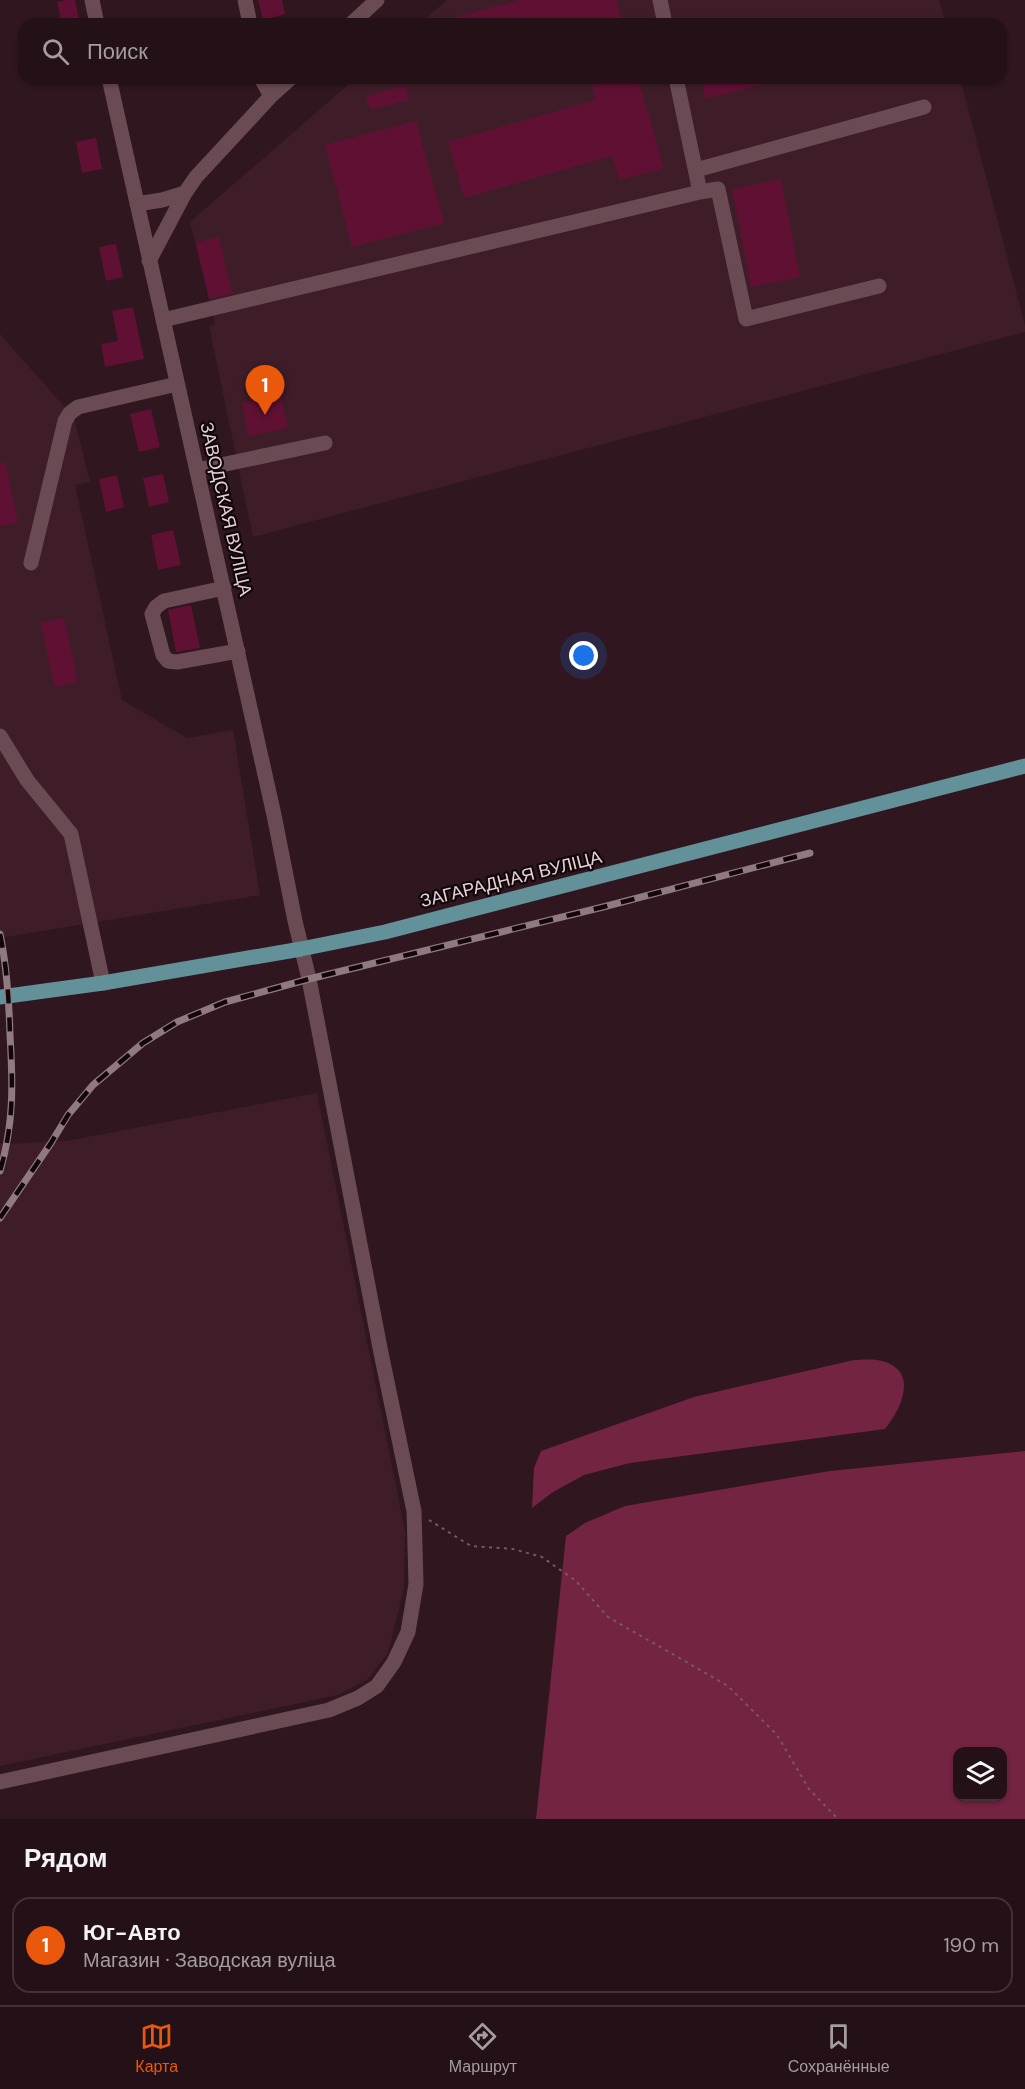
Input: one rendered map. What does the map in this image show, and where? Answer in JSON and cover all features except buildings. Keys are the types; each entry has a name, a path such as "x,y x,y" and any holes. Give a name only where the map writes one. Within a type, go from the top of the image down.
{"main road":[{"name":"ЗАГАРАДНАЯ ВУЛІЦА","path":"0,997 301,949 397,929 1025,766"}],"street":[{"path":"92,0 96,18"},
{"path":"245,0 249,18"},
{"path":"358,18 377,0"},
{"path":"660,0 664,18"},
{"name":"ЗАВОДСКАЯ ВУЛІЦА","path":"0,1782 328,1710 358,1698 377,1686 394,1662 408,1632 416,1584 414,1510 381,1353 309,979 110,84"},
{"path":"264,84 271,96"},
{"path":"149,261 196,177 284,84"},
{"path":"677,84 700,192"},
{"path":"696,170 924,107"},
{"path":"163,320 718,189 746,319 879,286"},
{"path":"137,204 185,193"},
{"path":"31,563 65,421 70,413 78,407 177,384"},
{"path":"197,470 324,443"},
{"path":"224,588 164,601 156,606 152,614 163,655 168,661 177,662 238,651"},
{"path":"0,736 27,780 71,834 103,982"}],"path":[{"path":"414,1510 471,1546 513,1549 542,1557 576,1581 608,1617 728,1686 777,1735 809,1789 838,1819"}],"shaded area":[{"path":"447,0 939,0 944,18 426,18"},
{"path":"349,84 962,84 1025,332 253,537 209,326 215,324 212,309 190,222"},
{"path":"0,334 70,413 75,422 90,482 75,485 122,700 187,738 233,730 260,895 0,938"},
{"path":"317,1093 405,1531 404,1588 388,1653 368,1679 338,1695 0,1766 0,1144 67,1141"},
{"path":"854,1360 877,1360 890,1364 899,1371 903,1379 902,1399 885,1429 630,1463 584,1475 553,1492 532,1508 534,1468 541,1451 694,1397"},
{"path":"1025,1451 1025,1819 536,1819 566,1536 585,1523 625,1506 830,1471"}],"railway":[{"path":"0,1218 68,1115 93,1085 143,1043 177,1022 225,1002 309,979 603,907 810,853"},
{"path":"0,934 8,997 12,1087 8,1136 0,1171"}],"place":[{"name":"Юг-Авто","path":"265,415"}]}
